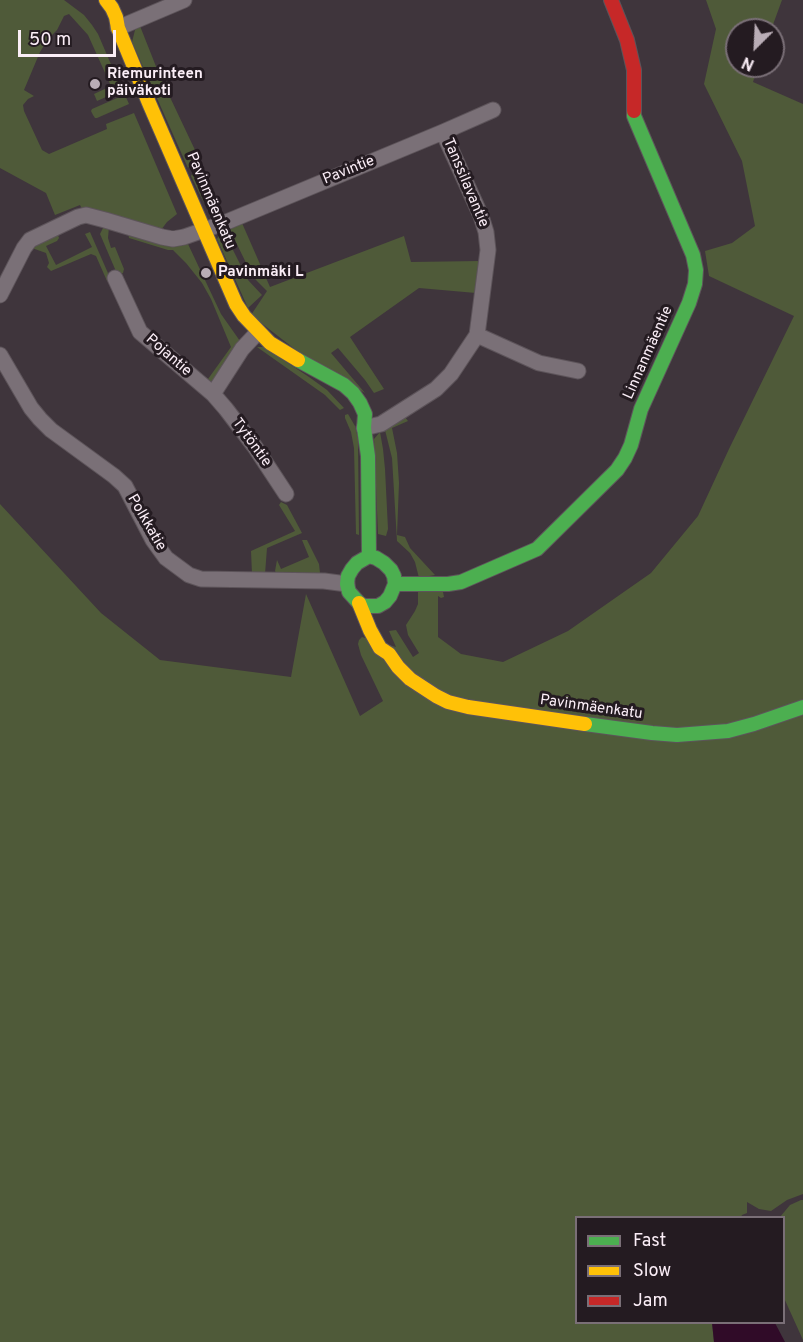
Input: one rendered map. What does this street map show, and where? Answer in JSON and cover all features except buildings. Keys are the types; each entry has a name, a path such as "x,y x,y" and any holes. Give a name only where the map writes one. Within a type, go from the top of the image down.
{"street":[{"path":"118,28 184,0"},
{"name":"Linnanmäentie","path":"395,584 461,582 537,549 548,539 617,470 625,458 641,409 689,303 696,270 693,255 634,117 634,70 627,40 611,0"},
{"name":"Pavinmäenkatu","path":"100,2 112,8 118,28 236,304 244,316 270,343 344,385 360,403 365,414 364,428 368,456 369,556"},
{"name":"Pavintie","path":"204,230 493,110"},
{"name":"Tanssilavantie","path":"364,428 381,424 436,389 451,374 477,335 488,250 486,232 443,132"},
{"path":"0,295 30,240 78,217 86,215 173,239 204,230"},
{"name":"Pojantie","path":"115,278 140,332 213,394"},
{"path":"213,394 242,349 258,332"},
{"path":"477,335 539,363 578,371"},
{"name":"Polkkatie","path":"0,355 31,408 40,419 51,430 125,486 153,540 166,558 189,575 201,579 324,581 347,584"},
{"name":"Tytöntie","path":"213,394 255,447 286,494"},
{"path":"347,584 352,568 369,556 376,558 391,570 395,584 384,615"},
{"name":"Pavinmäenkatu","path":"347,584 349,592 359,603 380,648 389,654 410,679 423,689 448,702 525,716 652,733 685,735 728,731 803,707"},
{"path":"359,603 378,606 384,615"},
{"name":"Pavinmäenkatu","path":"384,615 389,654"}],"green space":[{"path":"0,0 64,0 84,15 92,25 122,90 97,101 94,94 111,86 88,35 69,14 64,16 57,30 40,52 24,90 34,96 23,105 24,111 42,150 49,154 107,129 106,124 134,113 177,214 161,230 82,209 80,205 55,215 46,193 0,168"},
{"path":"706,0 782,0 775,18 725,18 725,78 754,78 753,82 803,104 803,1194 787,1200 771,1211 759,1209 747,1202 747,1213 742,1216 575,1216 575,1324 712,1324 714,1342 0,1342 0,504 101,613 160,660 291,677 306,594 360,716 383,701 361,655 359,640 362,637 396,647 389,631 396,630 413,657 419,653 408,635 406,625 418,604 418,592 443,592 444,597 438,596 438,637 461,654 503,662 568,631 651,573 698,516 794,316 709,276 705,251 732,243 755,226 742,161 704,84 716,29"},
{"path":"140,26 159,74 195,150 195,155 188,168 132,42 135,30"},
{"path":"125,95 129,104 95,118 92,109"},
{"path":"201,162 217,210 203,201 191,176"},
{"path":"242,223 270,287 404,236 411,262 480,261 476,293 419,288 350,337 384,389 374,393 338,348 331,353 365,393 301,354 251,315 267,291 250,271 229,228"},
{"path":"104,226 109,227 108,238 111,248 115,247 124,269 123,273 118,276 100,234"},
{"path":"223,230 248,280 262,295 248,308 217,239"},
{"path":"90,232 111,280 107,281 96,256 91,254 51,271 47,267 49,263 46,253 32,248 58,235 57,241 46,246 56,265 92,247 85,234"},
{"path":"128,233 174,245 188,244 221,314 240,341 214,380 209,382 181,358 208,379 231,347 202,283 173,250 129,238"},
{"path":"257,347 264,347 309,377 327,390 344,408 340,410 325,395"},
{"path":"348,414 355,426 358,439 359,535 356,534 354,448 345,418"},
{"path":"405,417 408,421 392,428 397,453 399,483 397,535 405,537 410,548 435,575 419,578 410,553 397,541 392,458 385,430"},
{"path":"380,432 385,469 388,529 386,536 378,534 374,439"},
{"path":"281,502 287,505 302,533 267,548 265,574 252,574 251,551 295,531 279,505"},
{"path":"302,540 307,540 319,564 320,573 277,574 275,571 277,560 281,569 309,557"},
{"path":"803,1200 803,1340 785,1300 785,1216 781,1216 790,1205"}],"shaded area":[{"path":"712,1324 776,1324 785,1342 714,1342"}],"traffic: fast":[{"path":"395,584 461,582 537,549 617,470 625,458 641,409 689,303 695,284 696,270 693,255 634,116 634,111"},
{"path":"298,360 344,385 353,393 365,414 364,428 368,456 369,556"},
{"path":"369,556 384,563 394,576 395,584 390,596 378,606 364,606 359,603 349,592 347,584 352,569 369,556"},
{"path":"585,724 677,735 728,731 803,707"}],"traffic: slow":[{"path":"106,0 116,17 118,28 149,103 236,304 244,316 270,343 298,360"},
{"path":"359,603 380,648 389,654 410,679 436,696 468,707 585,724"}],"traffic: jam":[{"path":"611,0 627,40 634,70 634,111"}],"place":[{"name":"Riemurinteen päiväkoti","path":"95,84"},
{"name":"Pavinmäki L","path":"206,273"}]}
